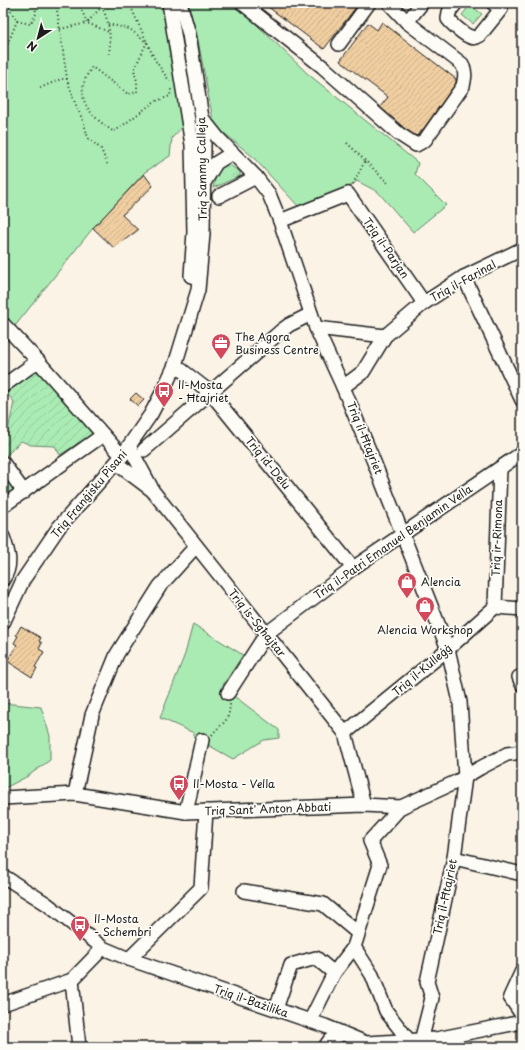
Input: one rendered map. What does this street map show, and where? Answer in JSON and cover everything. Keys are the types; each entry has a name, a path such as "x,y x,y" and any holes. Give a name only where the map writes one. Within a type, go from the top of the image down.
{"street":[{"name":"Triq Sammy Calleja","path":"169,3 196,151 205,181 203,234 198,290 175,365"},
{"name":"Triq Sammy Calleja","path":"180,3 189,34 202,118 196,151 194,232 190,290 191,312"},
{"path":"242,3 323,68 399,134 416,145 425,140 463,86 466,77 465,70 462,64 407,22 389,3"},
{"path":"339,44 369,3"},
{"path":"407,22 422,3"},
{"path":"456,3 449,12 448,19 471,38 476,38 480,35 501,9 493,3"},
{"name":"Triq il-Ħtajriet","path":"202,118 233,155 256,177 269,194 280,221 316,328 343,387 448,649 460,702 461,780"},
{"name":"Triq il-Ħtajriet","path":"196,151 220,146 233,155"},
{"path":"205,181 216,163 233,155"},
{"path":"219,196 256,177"},
{"path":"280,221 348,194"},
{"name":"Triq il-Parjan","path":"348,194 424,302"},
{"name":"Triq il-Farinal","path":"343,387 363,372 384,336 424,302 464,277 522,249"},
{"path":"464,277 522,400"},
{"path":"144,450 281,331 289,325 311,314"},
{"name":"Triq is-Sgħajtar","path":"3,324 38,361 152,490 345,733 364,805"},
{"path":"316,328 384,336"},
{"path":"3,386 38,361"},
{"name":"Triq id-Delu","path":"175,365 210,392 353,568"},
{"name":"Triq Franġisku Pisani","path":"3,623 23,580 59,527 122,455 151,414 175,365"},
{"path":"3,506 103,435"},
{"name":"Triq il-Patri Emanuel Benjamin Vella","path":"266,634 353,568 522,453"},
{"path":"122,455 152,490"},
{"path":"3,463 24,492"},
{"name":"Triq ir-Rimona","path":"495,607 500,468"},
{"path":"3,536 9,553 9,561 8,569 3,579"},
{"path":"75,794 92,715 117,654 160,586 196,546"},
{"path":"495,607 522,609"},
{"name":"Triq il-Kulleġġ","path":"345,733 448,649 495,607"},
{"path":"229,693 266,634"},
{"name":"Triq il-Ħtajriet","path":"414,1043 432,998 426,982 454,858 463,751 461,729"},
{"path":"186,812 202,741"},
{"path":"463,751 480,768"},
{"name":"Triq Sant' Anton Abbati","path":"3,798 75,794 186,812 364,805 401,807 461,780 507,754 522,752"},
{"path":"310,1021 334,973 354,947 380,866 370,840 401,807"},
{"path":"129,959 201,888 206,811"},
{"path":"454,858 522,874"},
{"name":"Triq il-Bażilika","path":"3,876 47,904 104,948 129,959 325,1026 366,1043 439,1043 522,1022"},
{"path":"244,891 323,904 358,933"},
{"path":"354,947 372,975 386,1011 414,1043"},
{"path":"3,1004 72,980 104,948"},
{"path":"276,1009 292,965 316,958 334,973"},
{"path":"522,971 510,997 522,1015"},
{"path":"72,980 79,1047"},
{"path":"321,1047 325,1026"},
{"path":"325,1047 330,1040 342,1034"}],"path":[{"path":"6,3 17,21 30,24 36,14 35,3"},
{"path":"56,3 67,79 84,123 88,138 100,149 108,166"},
{"path":"80,3 87,23"},
{"path":"100,3 107,16 110,32 111,39 108,57"},
{"path":"129,3 147,42 155,60 172,85 170,96 154,102 114,132 99,122 84,103 82,90 86,76 92,67 128,94 137,92 137,81 134,70 147,42"},
{"path":"87,23 102,6"},
{"path":"3,55 17,21"},
{"path":"60,29 87,23 110,32"},
{"path":"108,24 130,29 147,42"},
{"path":"40,88 61,78 67,79"},
{"path":"348,143 390,185"},
{"path":"348,194 365,161"},
{"path":"202,741 209,746 213,733 225,722 228,717 233,694 229,693"}],"green space":[{"path":"3,3 163,3 184,125 172,138 170,156 145,172 93,228 15,326 3,314"},
{"path":"188,3 234,3 308,74 418,163 415,174 446,205 413,232 378,192 357,181 348,188 299,207 252,156 218,128 213,120 198,40"},
{"path":"470,5 482,14 473,24 462,15"},
{"path":"179,21 192,77 198,134 188,94"},
{"path":"228,164 240,172 240,176 213,188 218,167"},
{"path":"40,367 97,431 60,455 55,446 31,445 21,441 4,458 3,439 7,435 14,402 6,392"},
{"path":"3,470 17,488 3,496"},
{"path":"193,624 243,655 221,688 279,730 279,738 264,740 233,759 194,737 194,733 160,718 185,654"},
{"path":"3,703 41,707 50,736 50,760 28,776 3,789"}],"building":[{"path":"263,3 359,3 324,49"},
{"path":"382,22 456,79 456,83 424,128 416,136 404,128 380,107 388,97 340,61 368,23 377,30"},
{"path":"144,174 153,186 122,215 138,230 114,248 93,228"},
{"path":"136,393 144,400 138,406 130,399"},
{"path":"21,626 41,638 39,641 42,643 39,649 44,652 35,667 37,668 32,677 7,661 17,645 14,643"}],"place":[{"name":"The Agora Business Centre","path":"221,360"},
{"name":"Il-Mosta - Ħtajriet","path":"164,408"},
{"name":"Alencia","path":"407,599"},
{"name":"Alencia Workshop","path":"425,623"},
{"name":"Il-Mosta - Vella","path":"179,801"},
{"name":"Il-Mosta - Schembri","path":"80,942"}]}
